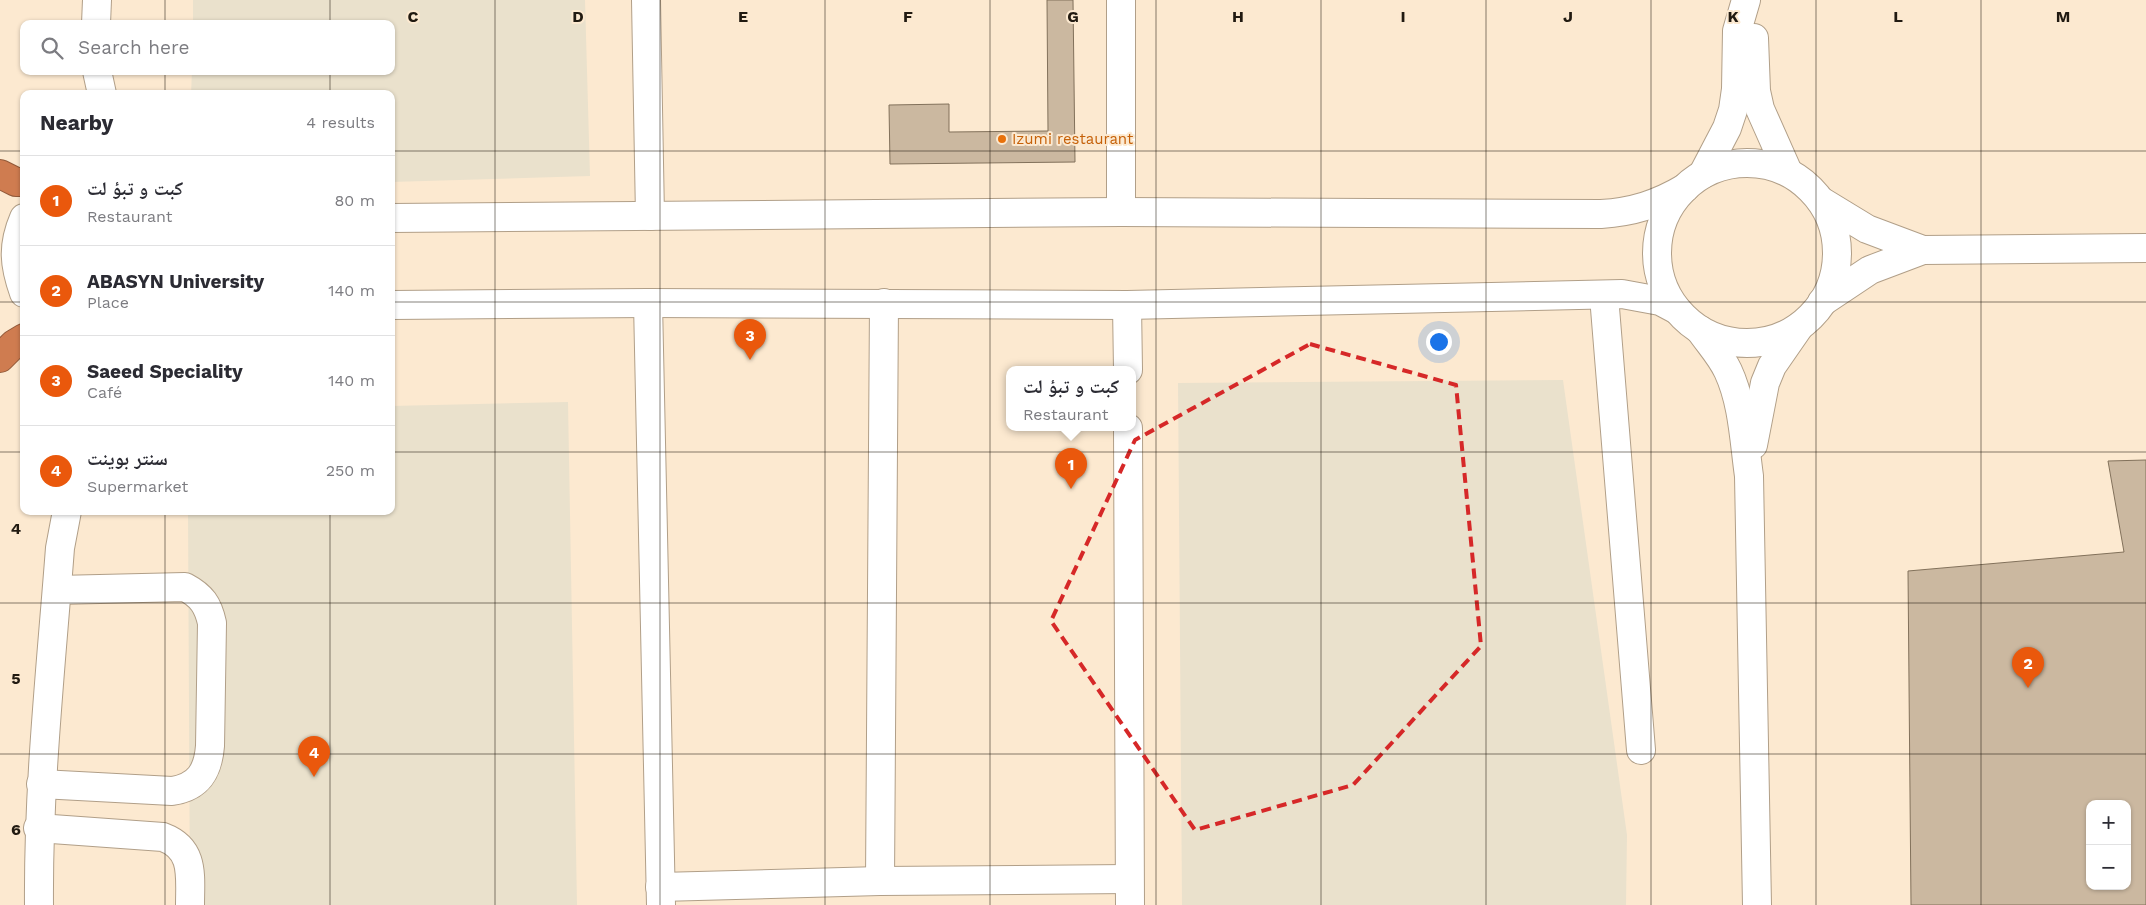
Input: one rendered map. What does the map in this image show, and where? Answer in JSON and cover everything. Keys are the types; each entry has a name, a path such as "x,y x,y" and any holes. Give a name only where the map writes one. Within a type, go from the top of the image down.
{"highway":[{"path":"0,174 20,182"},
{"path":"0,358 20,340"}],"street":[{"path":"96,20 97,0"},
{"path":"646,0 650,216"},
{"path":"1121,0 1122,212"},
{"path":"1746,3 1753,24 1756,91 1760,109 1788,172"},
{"path":"1677,310 1666,291 1658,269 1657,247 1661,225 1671,205 1694,181 1727,128 1736,89 1737,32 1746,3"},
{"path":"95,90 96,75"},
{"path":"97,75 101,90"},
{"path":"395,218 1122,212 1601,214 1623,213 1645,208 1666,200 1694,181 1724,166 1745,163 1768,165 1788,172 1806,184 1821,201 1867,229 1923,250"},
{"path":"1821,201 1835,233 1837,251 1833,277 1822,302"},
{"path":"20,228 16,237 16,269 20,281"},
{"path":"1749,476 1765,383 1772,366 1801,324 1822,302 1870,270 1923,250 2146,248"},
{"path":"395,305 884,303 1128,305 1604,296 1622,294 1660,301 1677,310 1700,330 1720,356 1740,407 1749,476 1757,905"},
{"path":"1604,296 1640,750"},
{"path":"648,303 660,896 880,881 1130,892 1128,431"},
{"path":"880,881 884,303"},
{"path":"1128,305 1128,366"},
{"path":"1700,330 1726,340 1740,342 1761,341 1782,335 1801,324"},
{"path":"39,905 38,828 41,784 60,548 66,515"},
{"path":"41,784 172,791 184,789 193,784 203,774 208,764 210,746 212,623 208,606 197,593 185,587 57,590"},
{"path":"38,828 154,837 170,840 181,848 190,863 190,905"}],"highlighted area":[{"path":"1310,344 1456,385 1481,646 1353,785 1195,830 1051,621 1135,440"}],"shaded area":[{"path":"193,0 585,0 590,176 395,182 395,90 191,90 192,75 395,75 395,20 193,20"},
{"path":"1563,380 1627,835 1626,905 1182,905 1178,383"},
{"path":"568,402 577,905 190,905 188,515 395,515 395,406"}],"building":[{"path":"1047,0 1073,0 1075,162 890,164 889,105 949,104 949,132 1048,131"},
{"path":"2146,460 2146,905 1911,905 1908,571 2124,552 2108,461"}],"place":[{"name":"Izumi restaurant","path":"1002,139"},
{"name":"Saeed Speciality","path":"750,360"},
{"name":"كبت و تبؤ لت","path":"1071,489"},
{"name":"ABASYN University","path":"2028,688"},
{"name":"سنتر بوينت","path":"314,777"}]}
